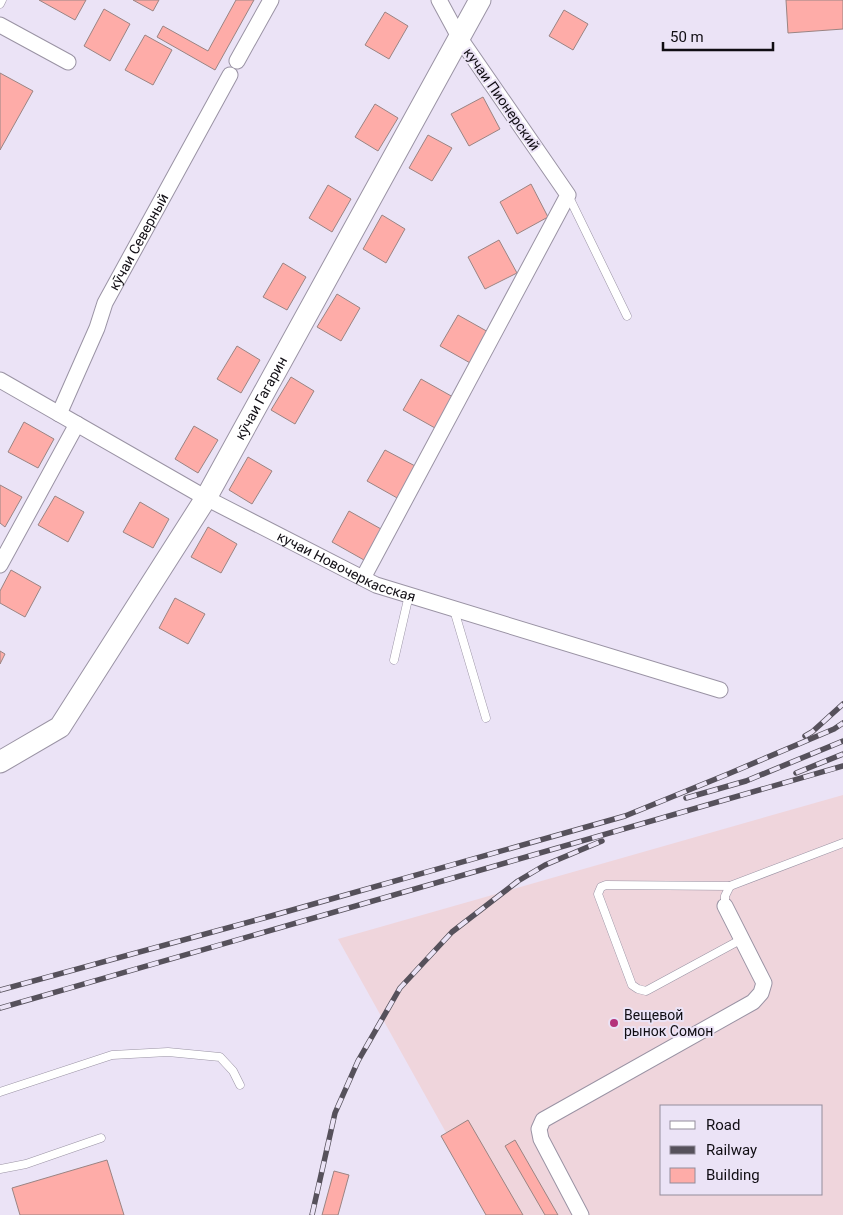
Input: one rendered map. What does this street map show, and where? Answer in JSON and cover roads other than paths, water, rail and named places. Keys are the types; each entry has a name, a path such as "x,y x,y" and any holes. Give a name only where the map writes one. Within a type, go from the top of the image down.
{"main road":[{"name":"кӯчаи Гагарин","path":"0,762 60,727 206,498 480,0"}],"street":[{"path":"237,61 271,0"},
{"name":"кучаи Пионерский","path":"439,0 459,37 568,195"},
{"path":"0,25 68,62"},
{"name":"кӯчаи Северный","path":"59,414 97,328 105,303 230,75"},
{"path":"363,578 568,195"},
{"name":"кучаи Новочеркасская","path":"0,380 206,498 376,585 720,690"},
{"path":"0,564 76,424"},
{"path":"581,1215 541,1140 538,1129 544,1120 753,1002 761,993 764,983 726,906"}],"lane":[{"path":"0,4 2,0"},
{"path":"568,195 627,316"},
{"path":"394,660 409,595"},
{"path":"454,609 486,718"},
{"path":"742,939 646,991 638,989 632,985 598,894 601,887 606,885 730,886 843,843"},
{"path":"726,906 724,896 730,886"},
{"path":"0,1092 112,1055 168,1052 220,1057 233,1071 240,1085"},
{"path":"0,1169 26,1164 101,1138"}],"railway":[{"path":"805,736 843,704"},
{"path":"0,990 625,816 834,729 843,723"},
{"path":"686,798 746,781 843,741"},
{"path":"796,773 843,754"},
{"path":"0,1008 843,766"},
{"path":"312,1215 335,1113 358,1061 400,988 452,932 518,881 545,865 602,841"}],"place":[{"name":"Вещевой рынок Сомон","path":"614,1023"}]}
